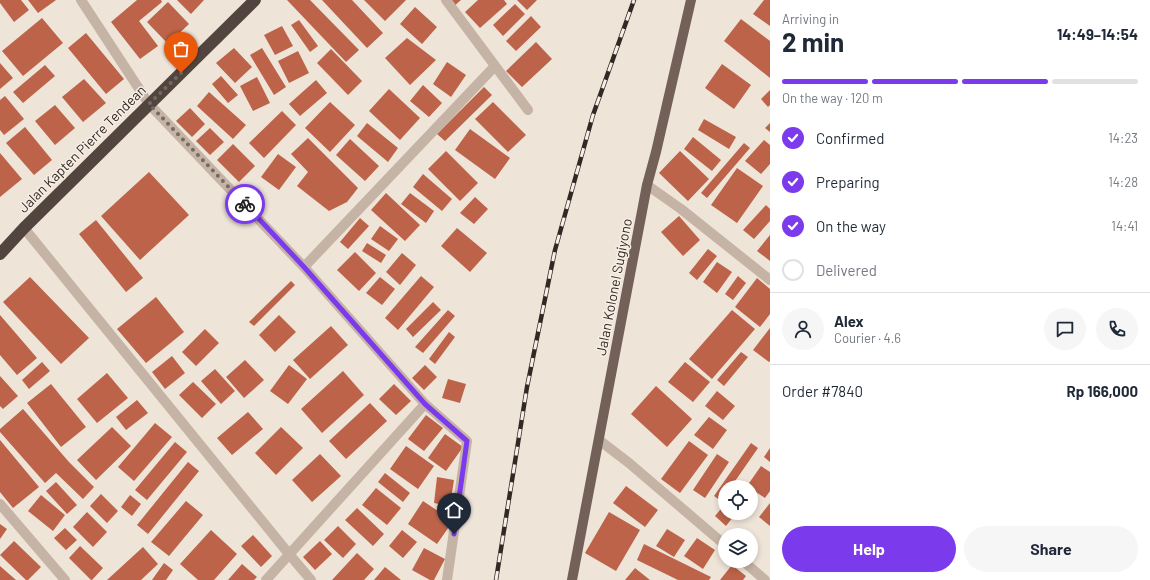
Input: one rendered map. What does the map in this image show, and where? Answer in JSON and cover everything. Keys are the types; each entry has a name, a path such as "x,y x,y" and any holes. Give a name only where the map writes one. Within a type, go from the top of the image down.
{"highway":[{"name":"Jalan Kapten Pierre Tendean","path":"0,254 24,228 255,0"}],"main road":[{"name":"Jalan Kolonel Sugiyono","path":"572,580 647,185 691,0"}],"street":[{"path":"81,0 149,104 304,267 425,404 467,441 447,580"},
{"path":"446,0 528,110"},
{"path":"304,267 495,66"},
{"path":"647,185 681,209 770,280"},
{"path":"24,228 311,580"},
{"path":"266,580 425,404"},
{"path":"599,440 629,463 718,539"},
{"path":"0,504 65,580"},
{"path":"751,568 765,580"}],"building":[{"path":"0,0 21,0 29,10 14,22 0,3"},
{"path":"28,0 56,0 38,13"},
{"path":"137,0 161,0 162,2 139,21 158,46 140,59 111,22"},
{"path":"177,0 204,0 191,14"},
{"path":"287,0 310,0 359,50 346,62"},
{"path":"322,0 352,0 383,33 367,48"},
{"path":"364,0 406,0 385,21"},
{"path":"448,0 461,0 453,7"},
{"path":"478,0 504,0 507,4 480,28 465,12"},
{"path":"517,0 537,0 527,10"},
{"path":"764,0 770,0 770,26 753,14"},
{"path":"168,2 189,24 168,44 147,22"},
{"path":"515,4 525,14 503,36 493,25"},
{"path":"415,7 437,27 422,44 400,24"},
{"path":"531,16 541,27 516,51 506,41"},
{"path":"42,18 63,43 23,76 2,51"},
{"path":"741,19 770,41 770,78 724,41"},
{"path":"299,20 318,46 310,52 291,25"},
{"path":"282,26 293,46 275,55 264,35"},
{"path":"86,33 124,79 106,94 68,48"},
{"path":"407,38 436,60 410,85 385,58"},
{"path":"536,42 552,59 522,87 506,71"},
{"path":"234,48 252,67 235,83 216,63"},
{"path":"262,48 286,87 274,95 250,55"},
{"path":"331,49 362,81 348,95 317,63"},
{"path":"298,51 309,73 289,83 278,61"},
{"path":"447,62 466,75 451,97 433,84"},
{"path":"0,63 13,78 0,89"},
{"path":"722,64 751,85 734,109 705,88"},
{"path":"45,65 55,76 23,103 13,92"},
{"path":"221,76 238,95 228,103 212,84"},
{"path":"257,77 270,103 253,111 240,86"},
{"path":"84,79 106,103 83,122 62,97"},
{"path":"316,80 327,93 300,116 289,104"},
{"path":"423,85 442,103 429,117 410,101"},
{"path":"484,87 492,95 445,141 437,134"},
{"path":"389,89 420,118 400,140 369,111"},
{"path":"770,90 770,105 768,107 761,99"},
{"path":"209,92 246,125 233,139 197,106"},
{"path":"5,96 24,119 4,135 0,130 0,100"},
{"path":"330,102 355,125 330,152 305,128"},
{"path":"493,102 526,135 508,152 475,119"},
{"path":"55,105 75,128 55,145 35,121"},
{"path":"190,108 205,124 192,137 176,121"},
{"path":"282,111 296,125 264,158 249,143"},
{"path":"704,119 736,137 729,149 698,130"},
{"path":"367,123 398,148 388,162 357,136"},
{"path":"770,123 770,132 765,128"},
{"path":"25,127 52,160 34,175 6,143"},
{"path":"210,128 224,142 210,155 196,141"},
{"path":"470,129 510,158 495,179 455,150"},
{"path":"693,137 721,160 712,171 684,149"},
{"path":"308,138 358,188 347,202 329,211 297,186 308,172 291,154"},
{"path":"350,139 379,166 365,181 336,155"},
{"path":"764,140 770,145 770,164 761,174 745,161"},
{"path":"744,143 750,148 707,198 701,193"},
{"path":"233,144 255,166 239,182 217,160"},
{"path":"446,151 478,183 460,201 428,169"},
{"path":"680,151 709,179 688,201 659,173"},
{"path":"0,153 22,179 0,197"},
{"path":"278,154 296,167 279,190 261,177"},
{"path":"737,168 763,186 737,223 711,205"},
{"path":"149,172 189,215 140,260 101,216"},
{"path":"423,174 452,199 442,211 413,187"},
{"path":"386,193 420,225 405,241 371,210"},
{"path":"410,193 434,211 426,223 401,204"},
{"path":"475,197 488,209 474,224 460,213"},
{"path":"766,205 770,209 770,221 754,239 743,230"},
{"path":"679,216 700,240 683,256 661,232"},
{"path":"360,218 369,226 348,249 340,242"},
{"path":"96,220 143,278 126,292 79,234"},
{"path":"380,226 398,239 389,251 371,239"},
{"path":"457,228 487,253 470,272 441,246"},
{"path":"770,235 770,261 757,251"},
{"path":"367,243 386,255 381,263 362,251"},
{"path":"708,249 717,256 697,280 689,273"},
{"path":"355,252 376,273 359,291 337,270"},
{"path":"402,253 416,265 400,285 386,272"},
{"path":"717,262 732,272 717,293 703,282"},
{"path":"421,276 434,287 398,330 385,318"},
{"path":"738,276 746,283 733,300 725,294"},
{"path":"30,277 89,338 61,364 3,302"},
{"path":"380,277 395,289 382,305 366,293"},
{"path":"757,278 770,289 770,314 760,327 735,307"},
{"path":"291,281 295,285 254,326 249,322"},
{"path":"156,297 184,332 146,363 117,329"},
{"path":"433,302 441,310 413,337 406,329"},
{"path":"448,310 455,316 423,353 415,347"},
{"path":"732,310 755,329 712,379 689,359"},
{"path":"0,315 37,358 17,375 0,355"},
{"path":"279,315 296,332 275,352 259,335"},
{"path":"331,326 348,345 310,379 293,360"},
{"path":"770,328 770,361 769,362 753,350"},
{"path":"205,329 219,343 196,366 182,352"},
{"path":"449,332 455,337 435,364 429,359"},
{"path":"741,352 748,357 724,386 717,380"},
{"path":"172,356 185,373 165,389 152,372"},
{"path":"245,360 264,380 244,398 226,377"},
{"path":"42,362 50,371 29,389 22,380"},
{"path":"685,362 710,382 693,402 668,382"},
{"path":"289,365 307,379 288,404 270,391"},
{"path":"425,365 437,377 424,390 412,378"},
{"path":"215,369 235,391 221,404 201,381"},
{"path":"343,371 364,395 322,433 301,409"},
{"path":"107,373 128,398 97,423 77,399"},
{"path":"0,376 18,396 3,409 0,406"},
{"path":"448,379 466,384 460,403 442,398"},
{"path":"193,382 216,404 202,418 179,395"},
{"path":"51,384 86,427 61,447 27,403"},
{"path":"394,384 411,401 396,415 379,399"},
{"path":"656,386 692,419 667,447 631,414"},
{"path":"717,391 735,406 723,420 705,406"},
{"path":"137,400 148,413 126,430 116,417"},
{"path":"370,403 387,421 346,459 329,441"},
{"path":"23,409 69,462 94,487 83,499 56,473 45,483 0,432 0,429"},
{"path":"248,412 263,429 232,455 217,438"},
{"path":"426,415 443,428 424,451 408,439"},
{"path":"709,417 727,430 713,449 694,435"},
{"path":"155,423 172,437 134,481 118,467"},
{"path":"112,427 131,446 96,480 77,460"},
{"path":"281,427 303,448 276,475 255,453"},
{"path":"445,434 463,447 446,471 428,458"},
{"path":"0,440 39,487 13,508 0,492"},
{"path":"689,441 708,455 680,493 661,479"},
{"path":"175,442 187,452 147,500 135,490"},
{"path":"751,443 758,448 736,480 725,480"},
{"path":"406,446 434,466 418,489 390,469"},
{"path":"770,448 770,462 764,457"},
{"path":"320,454 341,476 312,502 292,480"},
{"path":"717,454 729,462 705,498 693,490"},
{"path":"188,462 199,471 148,534 137,525"},
{"path":"761,466 770,472 770,491 765,498 758,494 758,480 751,480"},
{"path":"385,473 410,493 403,502 378,482"},
{"path":"437,477 454,480 450,506 434,503"},
{"path":"56,482 77,505 67,514 46,491"},
{"path":"626,486 658,510 645,527 613,503"},
{"path":"376,488 401,508 387,525 362,505"},
{"path":"718,490 718,499 714,496"},
{"path":"101,494 118,511 107,523 90,506"},
{"path":"41,495 65,515 53,531 28,511"},
{"path":"130,495 141,504 132,516 121,507"},
{"path":"186,501 203,515 169,556 151,542"},
{"path":"423,501 453,521 437,544 408,524"},
{"path":"770,503 770,526 759,517"},
{"path":"357,508 384,534 373,546 345,520"},
{"path":"87,512 107,532 93,547 73,527"},
{"path":"609,512 640,530 616,571 585,553"},
{"path":"719,520 731,520 726,526"},
{"path":"0,524 7,529 0,539"},
{"path":"338,526 356,544 343,558 324,540"},
{"path":"65,528 77,540 66,550 54,538"},
{"path":"667,529 685,540 674,557 656,546"},
{"path":"211,530 237,554 214,580 198,580 180,564"},
{"path":"402,530 417,542 403,558 389,546"},
{"path":"253,535 272,556 261,567 241,546"},
{"path":"697,538 715,550 703,569 684,556"},
{"path":"14,541 41,567 28,580 26,580 0,555"},
{"path":"320,541 332,554 315,570 303,557"},
{"path":"644,544 711,577 709,580 678,580 637,560"},
{"path":"80,546 103,568 92,580 69,558"},
{"path":"143,547 158,564 141,580 107,580"},
{"path":"424,548 445,559 434,580 430,580 412,570"},
{"path":"357,553 374,569 364,580 332,580"},
{"path":"164,563 173,570 166,580 152,580"},
{"path":"242,564 257,577 254,580 228,580"},
{"path":"0,566 16,580 0,580"},
{"path":"385,567 401,580 374,580"},
{"path":"635,568 650,580 625,580"},
{"path":"730,568 736,568 746,576 743,580 720,580"}],"railway":[{"path":"496,580 527,387 555,250 593,115 634,0"}],"way so far":[{"path":"181,73 149,104 245,204"}],"route":[{"path":"245,204 304,267 425,404 467,441 454,534"}]}
